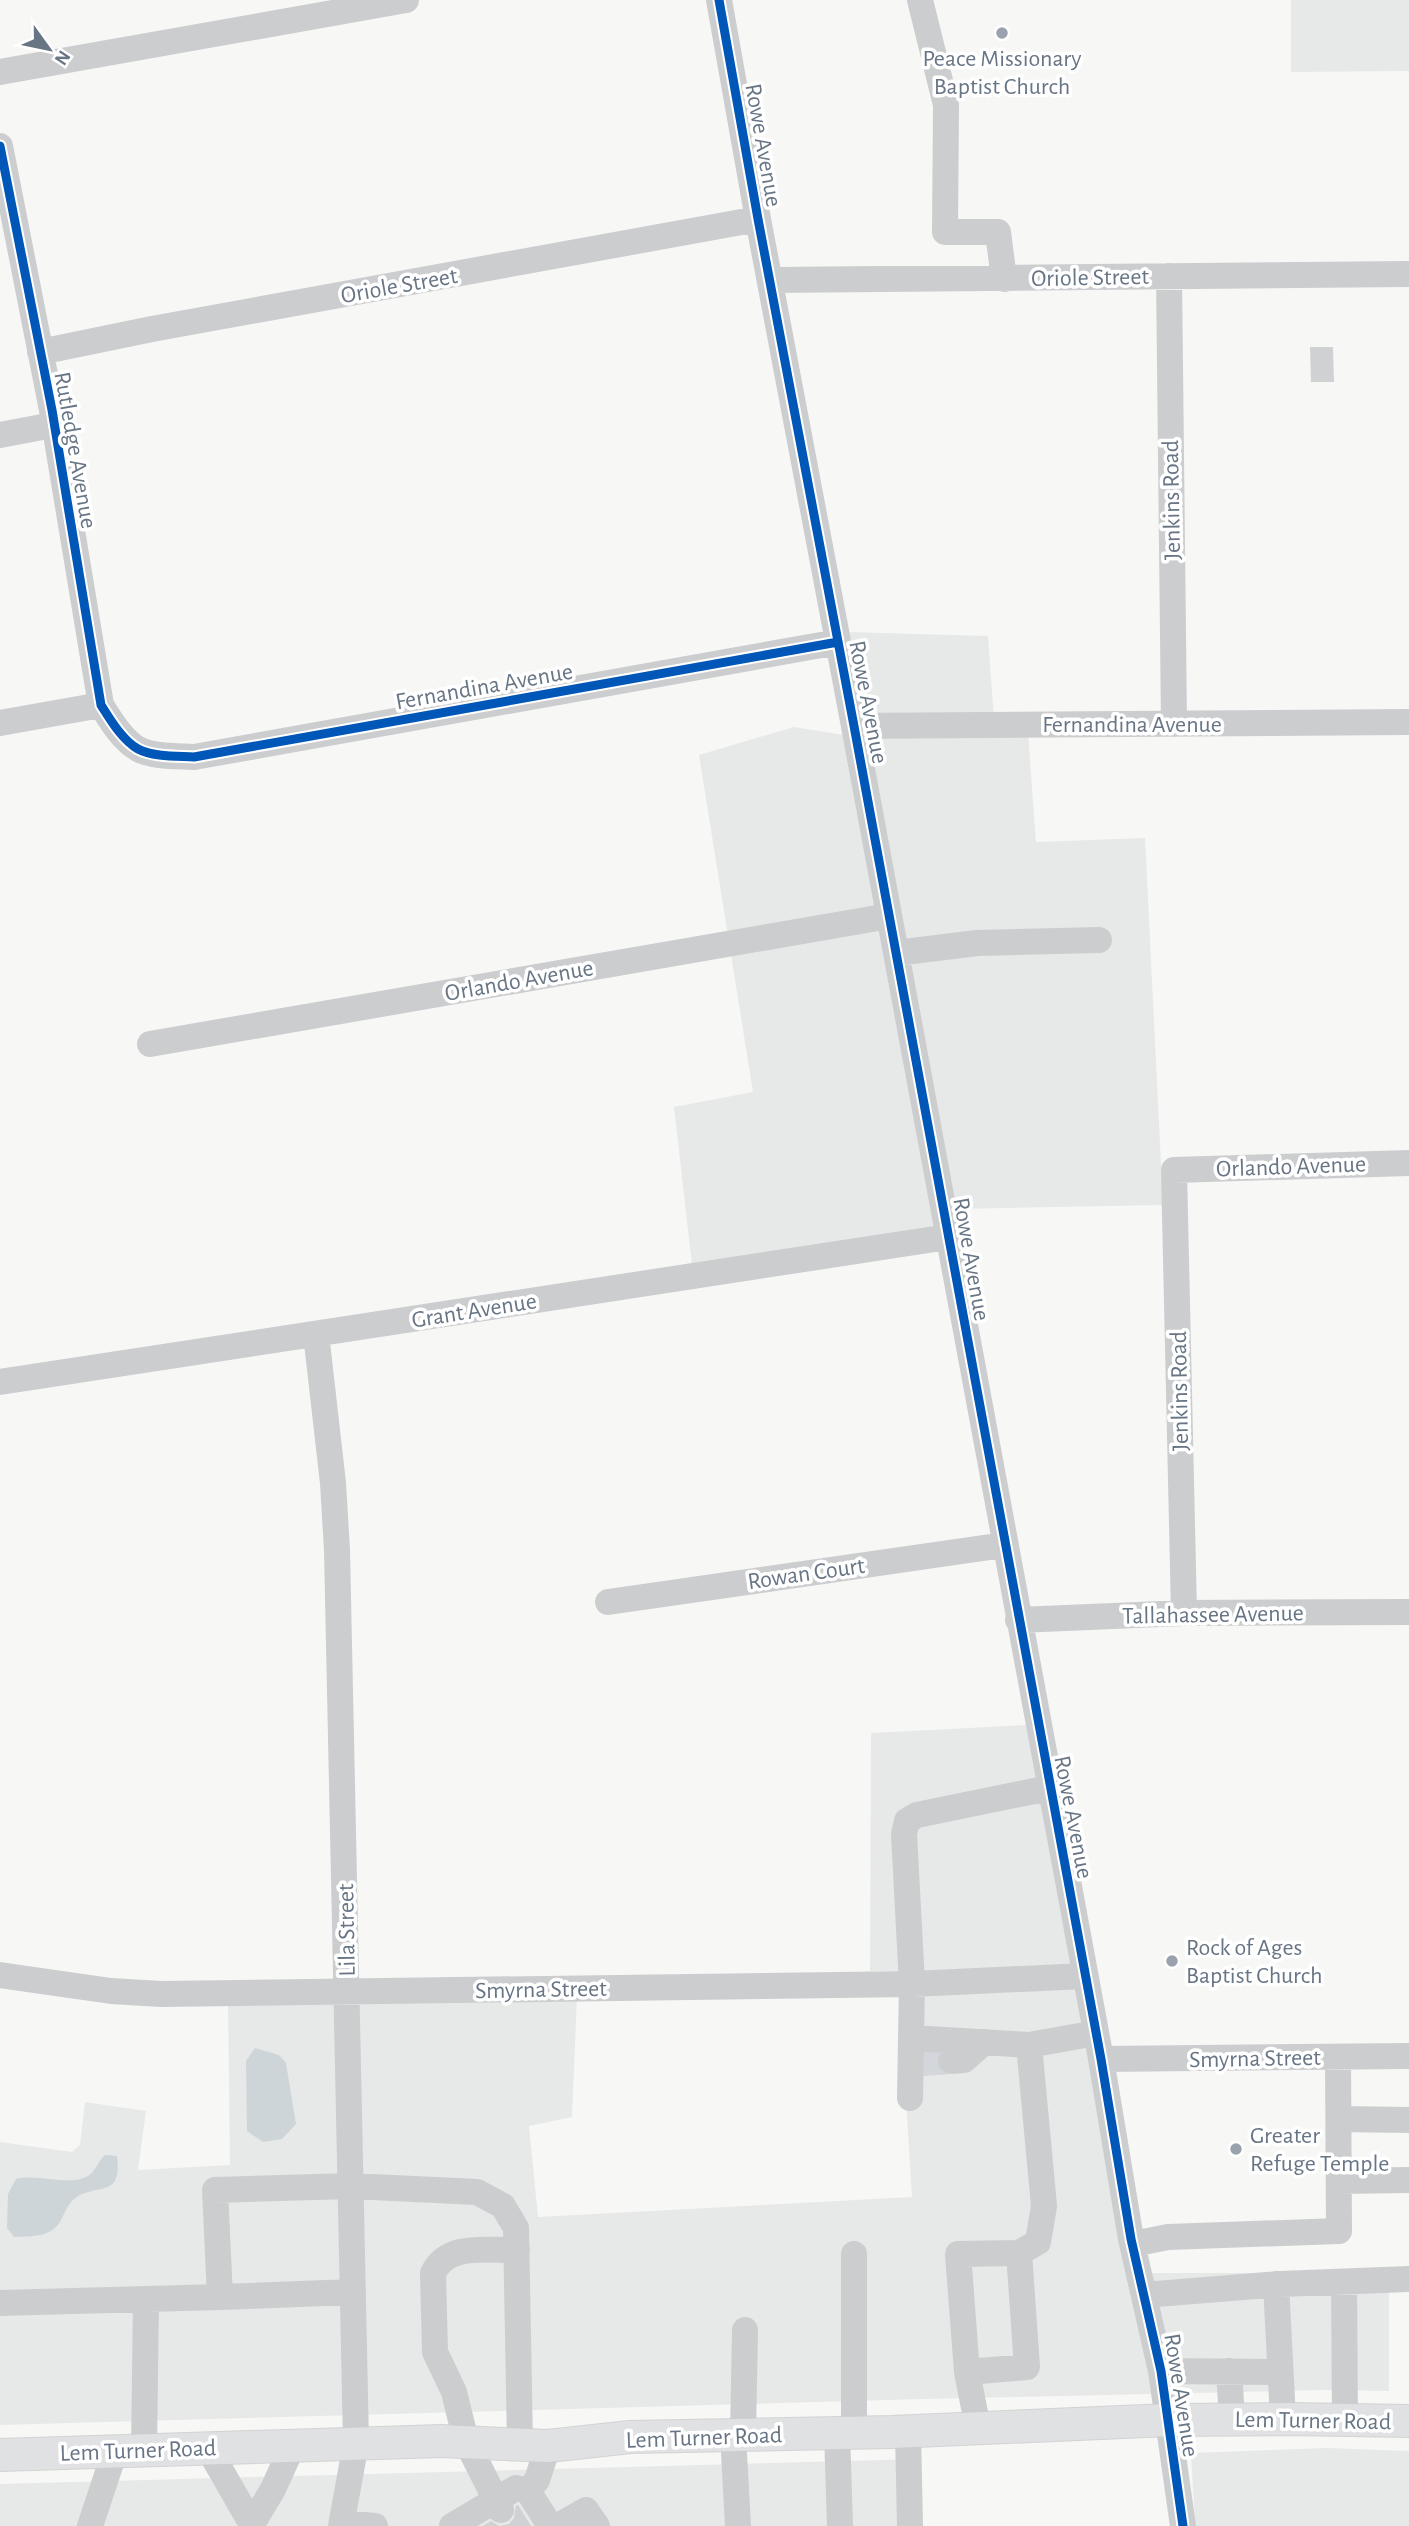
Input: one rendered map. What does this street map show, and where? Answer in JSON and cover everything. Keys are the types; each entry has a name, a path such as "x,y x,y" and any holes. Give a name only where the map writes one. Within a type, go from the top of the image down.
{"main road":[{"name":"Lem Turner Road","path":"0,2455 356,2443 466,2441 534,2445 630,2438 908,2431 1169,2420 1409,2421"}],"street":[{"path":"0,72 406,0"},
{"name":"Rowe Avenue","path":"719,0 1101,2059 1133,2245 1161,2371 1183,2526"},
{"path":"920,0 946,105 945,232 998,232 1004,279"},
{"name":"Rutledge Avenue","path":"0,146 52,410 52,425 101,705 114,725 138,749"},
{"name":"Oriole Street","path":"40,352 152,329 758,219"},
{"name":"Oriole Street","path":"770,281 1409,274"},
{"name":"Jenkins Road","path":"1169,276 1174,724"},
{"path":"0,435 52,425"},
{"name":"Fernandina Avenue","path":"138,749 163,755 194,757 838,642"},
{"path":"0,723 101,705"},
{"name":"Fernandina Avenue","path":"854,726 1409,722"},
{"name":"Orlando Avenue","path":"150,1045 889,916"},
{"path":"896,953 977,943 1100,940"},
{"name":"Orlando Avenue","path":"1174,1170 1409,1163"},
{"name":"Jenkins Road","path":"1174,1170 1184,1613"},
{"name":"Grant Avenue","path":"0,1382 948,1237"},
{"name":"Lila Street","path":"316,1334 333,1483 337,1550 347,1992 356,2443 342,2524"},
{"name":"Rowan Court","path":"608,1602 1004,1545"},
{"name":"Tallahassee Avenue","path":"1018,1620 1184,1613 1409,1612"},
{"path":"910,2098 914,2055 904,1834 907,1821 917,1815 1049,1788"},
{"name":"Smyrna Street","path":"0,1975 111,1991 161,1994 912,1984 1084,1976"},
{"path":"914,2055 984,2042 1029,2045 1096,2033"},
{"path":"951,2061 964,2060 984,2042"},
{"path":"978,2428 967,2372 958,2254 1019,2253 1038,2242 1044,2206 1029,2045"},
{"name":"Smyrna Street","path":"1101,2059 1409,2056"},
{"path":"1133,2245 1168,2237 1339,2231 1338,2057"},
{"path":"1339,2119 1409,2120"},
{"path":"1339,2181 1409,2180"},
{"path":"220,2297 215,2190 351,2186 477,2192 488,2196 511,2215 516,2228 537,2480 528,2491"},
{"path":"497,2505 466,2441 454,2392 435,2352 433,2273 438,2263 451,2253 517,2250"},
{"path":"967,2372 1027,2367 1019,2253"},
{"path":"840,2526 854,2254"},
{"path":"1144,2295 1276,2284 1409,2279"},
{"path":"1345,2282 1345,2420"},
{"path":"1276,2284 1283,2419"},
{"path":"0,2303 353,2292"},
{"path":"90,2526 130,2451 146,2299"},
{"path":"738,2526 738,2435 745,2330"},
{"path":"1161,2371 1280,2372"},
{"path":"1229,2371 1232,2419"},
{"path":"908,2431 910,2526"},
{"path":"208,2448 251,2524 273,2490 293,2445"},
{"path":"465,2523 497,2505 516,2488 528,2491 550,2526"},
{"path":"558,2526 586,2510 597,2526"},
{"path":"342,2524 375,2526"}],"shaded area":[{"path":"1291,0 1409,0 1409,71 1291,72"},
{"path":"847,632 988,636 995,734 1028,733 1036,842 1145,838 1163,1205 954,1209 956,1228 692,1265 674,1107 753,1092 699,755 794,727 869,739"},
{"path":"1047,1724 1150,2273 1389,2273 1389,2391 1324,2390 925,2399 0,2425 0,2142 72,2152 80,2145 85,2102 146,2111 138,2170 230,2165 228,2004 577,1996 572,2117 529,2126 538,2217 912,2197 898,1971 870,1971 871,1733"},
{"path":"255,2048 279,2055 286,2063 296,2124 282,2139 263,2142 247,2131 246,2061"},
{"path":"105,2155 117,2156 118,2170 112,2184 74,2199 58,2225 48,2233 14,2237 7,2228 8,2194 16,2179 80,2179 91,2174"},
{"path":"1327,2448 1409,2451 1409,2526 1195,2526 1191,2453"},
{"path":"921,2459 922,2526 0,2526 0,2484"}],"building":[{"path":"1310,347 1333,347 1334,382 1311,382"},
{"path":"518,2505 531,2526 499,2526 509,2524"},
{"path":"491,2521 499,2526 483,2526"}],"tunnel":[{"path":"921,2063 951,2061"}],"cycle path":[{"path":"719,0 1101,2059 1131,2239 1161,2371 1183,2526"},
{"path":"0,146 52,410 101,705 122,735 138,749 158,755 194,757 838,642"}],"place":[{"name":"Peace Missionary Baptist Church","path":"1002,33"},
{"name":"Rock of Ages Baptist Church","path":"1172,1961"},
{"name":"Greater Refuge Temple","path":"1236,2149"}]}
